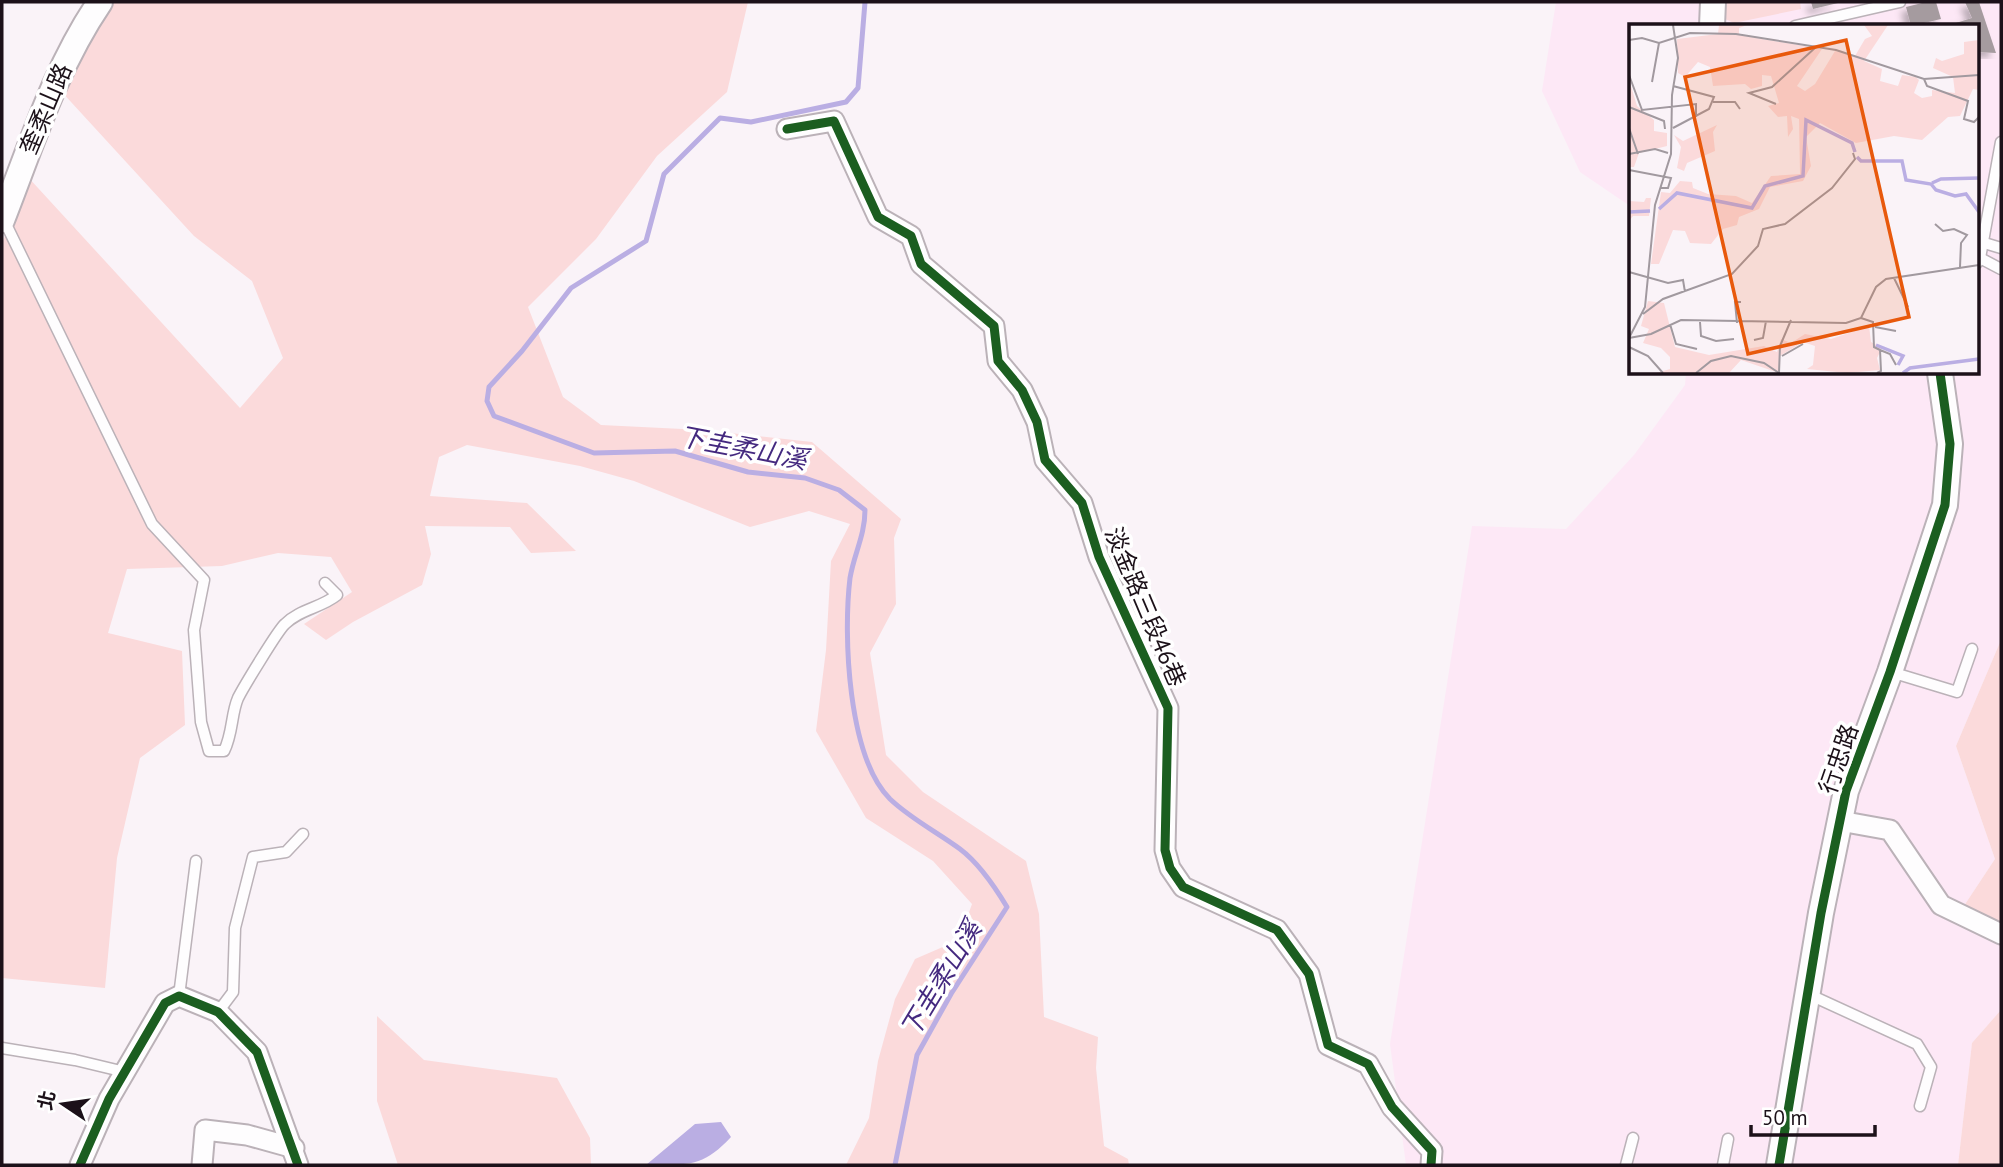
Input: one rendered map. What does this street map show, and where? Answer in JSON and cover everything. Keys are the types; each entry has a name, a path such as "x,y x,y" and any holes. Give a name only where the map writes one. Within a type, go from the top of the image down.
{"street":[{"name":"奎柔山路","path":"2,219 55,83 81,30 100,2"},
{"path":"1712,24 1713,2"},
{"name":"淡金路三段46巷","path":"787,129 834,121 878,217 911,236 921,264 994,327 998,361 1022,390 1037,422 1045,460 1082,503 1099,557 1168,708 1165,850 1170,868 1183,887 1277,930 1309,974 1328,1045 1368,1064 1392,1107 1432,1151 1431,1165"},
{"name":"行忠路","path":"1779,1165 1846,791 1890,672 1945,505 1950,444 1940,374"},
{"path":"1840,821 1890,830 1941,905 2001,934"},
{"path":"80,1165 109,1100 165,1003 179,996 218,1012 257,1052 296,1157"},
{"path":"202,1165 205,1130 247,1135 296,1157"}],"lane":[{"path":"1804,24 1900,2"},
{"path":"1979,255 2001,142"},
{"path":"2,219 152,524 204,580 194,630 201,722 209,751 224,751 232,734 237,699 284,625 304,610 325,604 337,595 325,583"},
{"path":"1981,242 2001,248"},
{"path":"1979,261 2001,269"},
{"path":"1890,672 1957,692 1972,649"},
{"path":"218,1012 233,992 235,929 253,857 286,852 303,834"},
{"path":"179,996 196,861"},
{"path":"1808,994 1917,1044 1931,1067 1920,1106"},
{"path":"2,1048 75,1059 125,1072"},
{"path":"1626,1165 1633,1138"},
{"path":"1723,1165 1728,1139"}],"shaded area":[{"path":"99,2 748,2 727,92 657,156 596,239 528,307 563,397 601,425 703,430 812,442 901,519 894,538 896,604 870,653 886,755 923,792 1026,861 1039,914 1044,1017 1098,1037 1096,1068 1104,1146 1128,1159 1129,1165 846,1165 869,1118 878,1061 895,999 915,959 959,940 972,904 933,861 866,818 816,731 826,650 831,561 850,524 809,511 750,527 634,481 580,466 467,445 439,457 430,496 527,503 576,551 531,553 510,527 425,526 431,554 422,585 353,622 326,640 304,624 352,592 331,557 278,553 222,566 127,569 108,633 182,651 185,725 140,758 117,858 105,988 2,978 2,244 27,176 240,408 283,358 252,281 194,236 60,90"},
{"path":"1556,2 2001,2 2001,640 1956,746 1995,859 1954,921 2001,944 2001,1010 1972,1043 1958,1165 1406,1165 1390,1044 1472,526 1566,529 1634,455 1685,385 1686,374 1979,374 1979,24 1629,24 1629,205 1580,172 1542,91"},
{"path":"1724,2 1800,2 1801,9 1734,23 1725,19"},
{"path":"2001,640 2001,944 1954,921 1995,859 1956,746"},
{"path":"2001,1010 2001,1165 1958,1165 1972,1043"},
{"path":"377,1016 424,1060 557,1078 590,1138 591,1165 398,1165 377,1101"},
{"path":"721,1122 731,1137 712,1154 684,1164 646,1165 695,1124"}],"building":[{"path":"1811,2 1838,2 1838,3 1813,9"},
{"path":"1936,2 1941,19 1910,24 1906,7"},
{"path":"1965,2 1979,2 1996,53 1979,52 1979,24 1952,24 1972,18"}],"waterway":[{"name":"下圭柔山溪","path":"865,2 858,88 846,102 751,122 720,118 664,174 646,241 571,288 522,351 489,387 487,401 494,416 594,453 675,451 748,472 805,478 839,490 865,510 850,578 847,631 852,694 865,755 876,780 890,799 967,855 986,876 1007,907 951,994 917,1055 895,1165"}],"cycle path":[{"path":"787,129 834,121 878,217 911,236 921,264 994,326 998,361 1022,390 1037,422 1045,460 1082,503 1099,557 1168,708 1165,850 1170,868 1183,887 1277,930 1309,974 1328,1045 1368,1064 1392,1107 1432,1151 1431,1165"},
{"path":"1779,1165 1821,913 1846,791 1890,672 1945,505 1950,444 1940,374"},
{"path":"80,1165 109,1099 165,1003 179,996 218,1012 257,1052 298,1165"}]}
